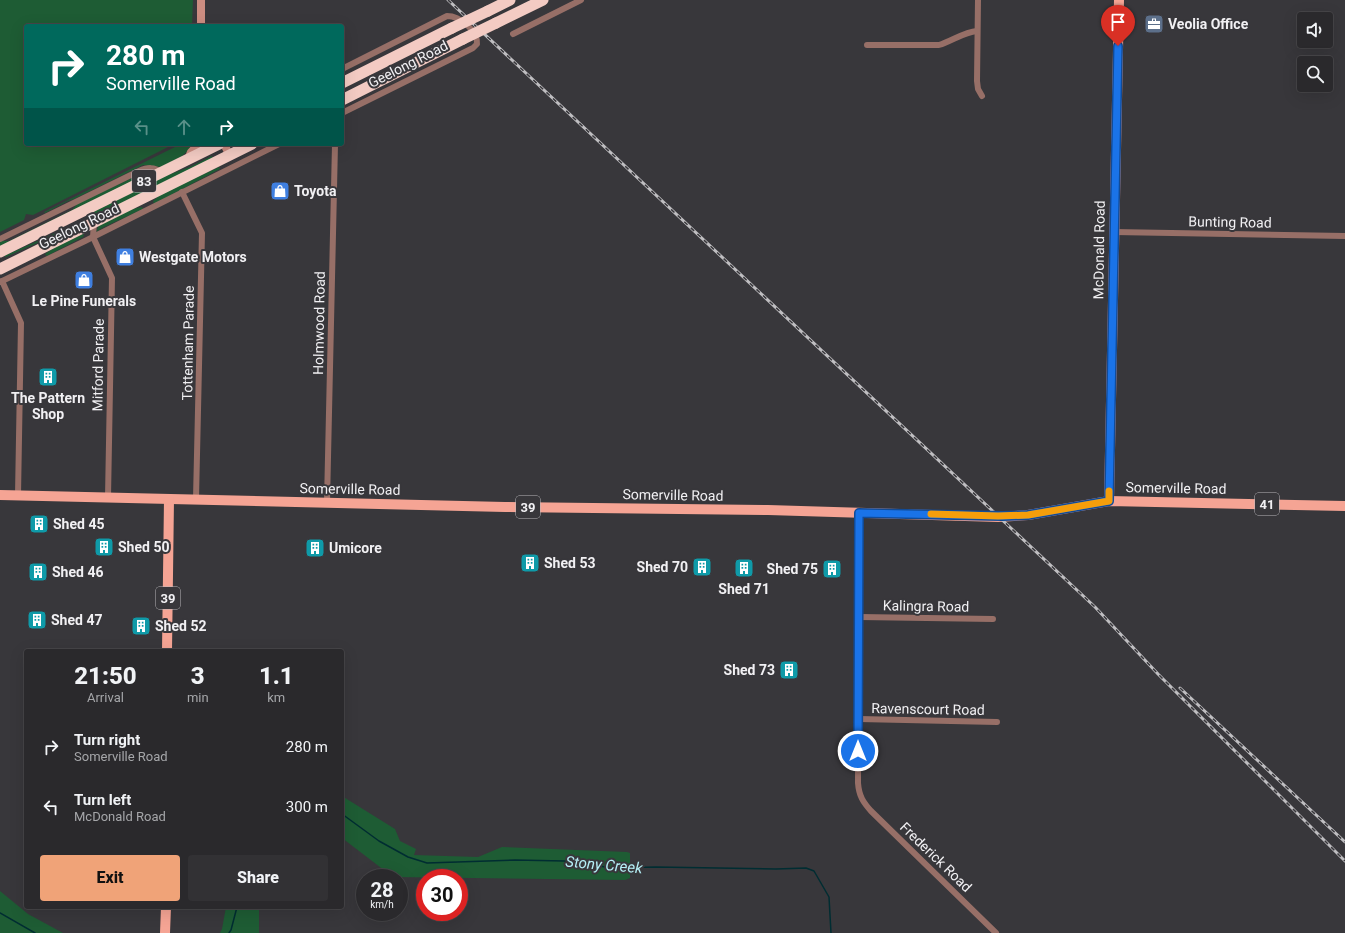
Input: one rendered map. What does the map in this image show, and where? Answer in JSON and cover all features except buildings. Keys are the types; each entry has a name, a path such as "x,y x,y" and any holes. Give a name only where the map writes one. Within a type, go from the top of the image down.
{"highway":[{"name":"Geelong Road","path":"344,82 510,0"},
{"name":"Geelong Road","path":"344,99 543,0"},
{"name":"Geelong Road","path":"0,252 215,146"},
{"name":"Geelong Road","path":"0,269 87,226 229,160 249,146"},
{"path":"71,218 85,222 87,226"}],"main road":[{"name":"McDonald Road","path":"1109,501 1119,0"},
{"name":"Somerville Road","path":"0,495 505,507 768,510 1002,516 1028,515 1109,501 1345,506"},
{"name":"39","path":"167,649 169,499"},
{"path":"166,909 166,933"}],"street":[{"path":"201,0 201,24"},
{"path":"513,34 581,0"},
{"path":"978,0 977,82 978,89 982,96"},
{"name":"Geelong Road","path":"344,68 447,16 460,20 473,32 477,39 473,48 344,112"},
{"path":"867,45 939,45 949,42 968,32 977,31"},
{"path":"188,160 191,152 196,146"},
{"path":"220,146 229,160"},
{"name":"Geelong Road","path":"1,281 182,192 229,160 273,146"},
{"name":"Holmwood Road","path":"327,502 335,146"},
{"name":"Geelong Road","path":"0,239 139,170 150,168 157,169 162,172"},
{"name":"Tottenham Parade","path":"182,192 202,233 196,499"},
{"path":"87,226 93,237"},
{"name":"Mitford Parade","path":"87,226 112,278 108,497"},
{"name":"Bunting Road","path":"1114,232 1345,236"},
{"path":"1,281 22,323 18,495"},
{"path":"859,513 859,720"},
{"name":"Kalingra Road","path":"860,617 993,619"},
{"name":"Ravenscourt Road","path":"859,720 997,722"},
{"name":"Frederick Road","path":"859,720 858,783 860,797 871,811 995,932"},
{"path":"988,933 995,932"}],"green space":[{"path":"0,0 193,0 192,24 24,24 24,146 170,146 33,215 26,214 24,220 0,232"},
{"path":"177,146 193,146 181,157 161,167 143,165 45,213 44,212"},
{"path":"212,156 213,159 90,219 88,218 88,216 95,211 165,176 190,167"},
{"path":"219,167 220,169 154,204 153,201 161,194"},
{"path":"149,170 153,172 0,247 0,241 9,241 72,210 77,204"},
{"path":"142,207 143,209 96,232 99,225 132,209"},
{"path":"79,224 6,257 4,256"},
{"path":"83,234 83,237 47,256 45,254 57,246"},
{"path":"344,797 395,829 400,841 416,849 414,855 478,857 502,847 630,853 630,878 625,880 468,878 468,869 416,869 416,877 408,877 408,869 383,869 344,840"},
{"path":"0,891 28,914 63,933 0,933"},
{"path":"226,909 259,909 259,933 220,933"}],"waterway":[{"name":"Stony Creek","path":"344,815 379,841 408,857 427,863 515,860 564,861 611,868 806,868 814,871 829,897 831,933"},
{"name":"Stony Creek","path":"229,933 236,909"},
{"name":"Stony Creek","path":"0,913 35,933"}],"railway":[{"path":"448,0 1095,607 1158,674 1345,861"},
{"path":"1180,688 1345,842"}],"slow traffic":[{"path":"931,514 998,516 1028,515 1109,501 1109,491"}],"place":[{"name":"Veolia Office","path":"1154,24"},
{"name":"Toyota","path":"280,191"},
{"name":"Westgate Motors","path":"125,257"},
{"name":"Le Pine Funerals","path":"84,280"},
{"name":"The Pattern Shop","path":"48,377"},
{"name":"Shed 45","path":"39,524"},
{"name":"Shed 50","path":"104,547"},
{"name":"Umicore","path":"315,548"},
{"name":"Shed 53","path":"530,563"},
{"name":"Shed 70","path":"702,567"},
{"name":"Shed 71","path":"744,568"},
{"name":"Shed 75","path":"832,569"},
{"name":"Shed 46","path":"38,572"},
{"name":"Shed 47","path":"37,620"},
{"name":"Shed 52","path":"141,626"},
{"name":"Shed 73","path":"789,670"}],"route":[{"path":"858,751 860,625 859,513 1002,516 1028,515 1109,501 1118,46"}]}
